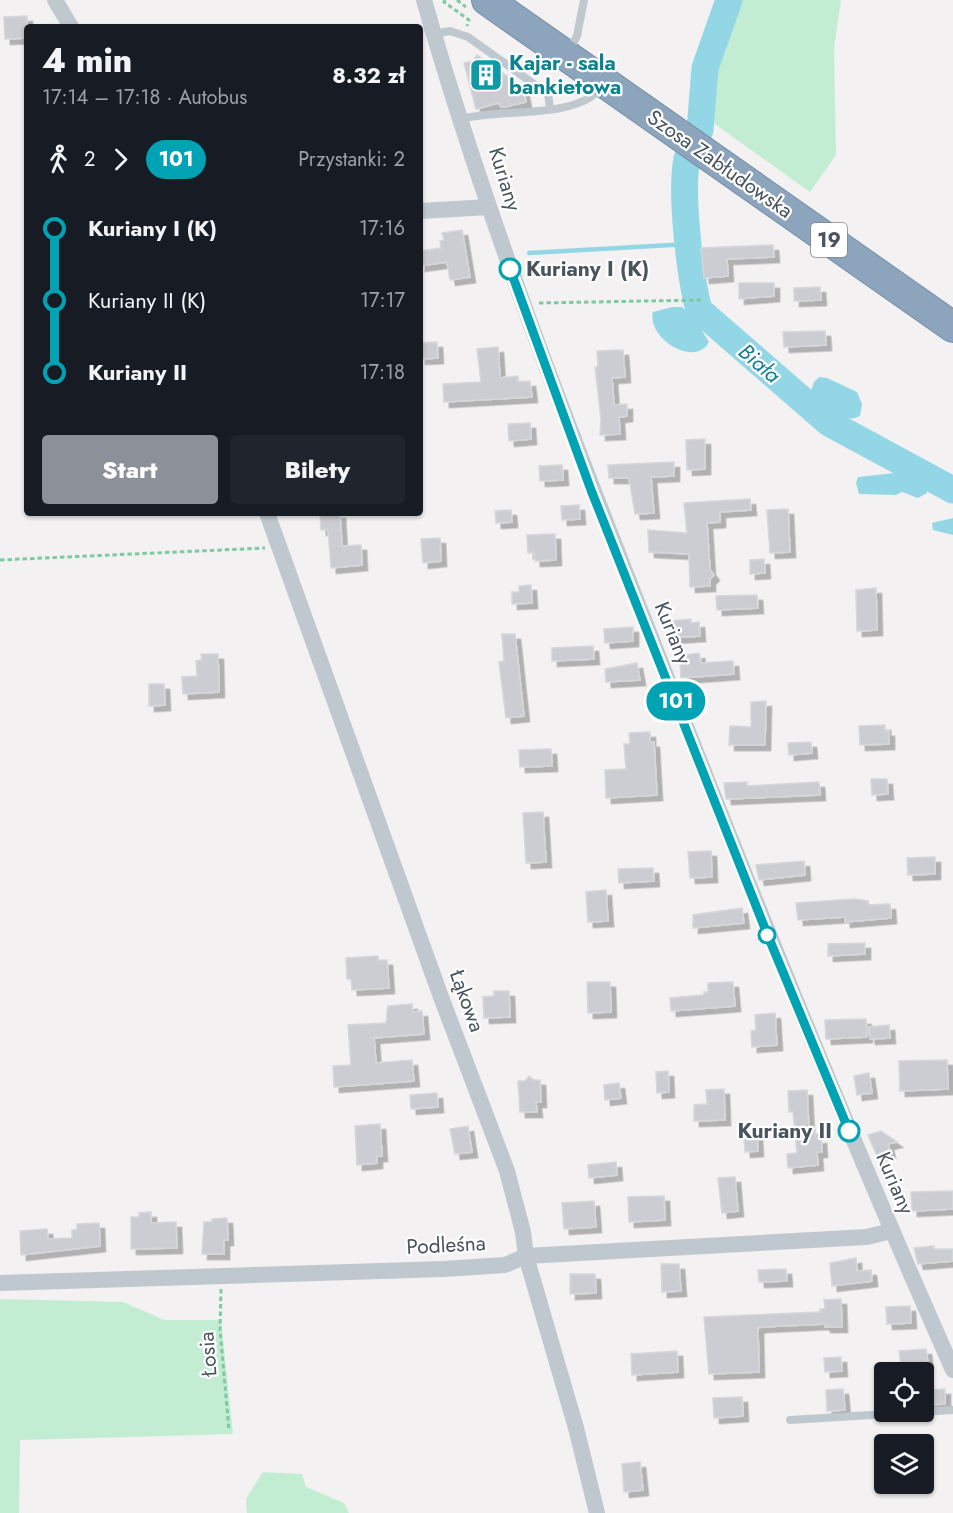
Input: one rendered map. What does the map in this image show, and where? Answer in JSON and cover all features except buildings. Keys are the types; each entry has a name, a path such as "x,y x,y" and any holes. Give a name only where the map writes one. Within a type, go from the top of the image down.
{"highway":[{"name":"Szosa Zabłudowska","path":"487,0 953,327"}],"street":[{"path":"55,0 69,24"},
{"name":"Kuriany","path":"424,0 489,207 591,490 768,936 891,1231 953,1370"},
{"path":"423,212 489,207"},
{"name":"Łąkowa","path":"268,516 507,1171 523,1232 526,1256 576,1428 597,1513"},
{"name":"Podleśna","path":"0,1283 444,1269 505,1265 526,1256 867,1237 891,1231"}],"lane":[{"path":"566,56 577,36 584,0"},
{"path":"434,34 450,31 468,37 548,94 550,108"},
{"path":"462,119 477,114 550,108 584,102 596,95 604,83"},
{"path":"790,1420 953,1410"}],"path":[{"path":"446,0 444,3 469,20 469,24 458,34"},
{"path":"522,303 702,300"},
{"path":"0,560 278,548"},
{"name":"Łosia","path":"221,1276 220,1330 229,1430"}],"green space":[{"path":"736,0 841,0 834,48 836,155 810,192 712,122 712,67"},
{"path":"0,1299 123,1302 164,1320 221,1320 233,1434 20,1440 19,1513 0,1513"},
{"path":"263,1472 302,1474 306,1487 344,1503 349,1513 247,1513 246,1499"}],"water":[{"path":"682,307 693,316 709,342 702,349 693,352 683,351 664,340 657,331 653,322 653,312"},
{"path":"819,377 827,378 857,392 862,404 860,416 846,418 839,416 810,393 814,382"},
{"path":"895,473 905,475 928,486 927,493 918,498 902,492 896,495 859,494 856,483 858,477"},
{"path":"953,518 953,535 933,530 932,523"}],"waterway":[{"name":"Biała","path":"700,130 705,68 729,0"},
{"name":"Biała","path":"687,159 685,174 687,234 699,310 829,423 953,490"},
{"path":"529,253 689,244"}],"bus line":[{"name":"101","path":"510,269 591,490 768,936 849,1131"}],"place":[{"name":"Kajar - sala bankietowa","path":"486,75"},
{"name":"Kuriany I (K)","path":"510,269"},
{"name":"Kuriany II","path":"849,1131"}]}
